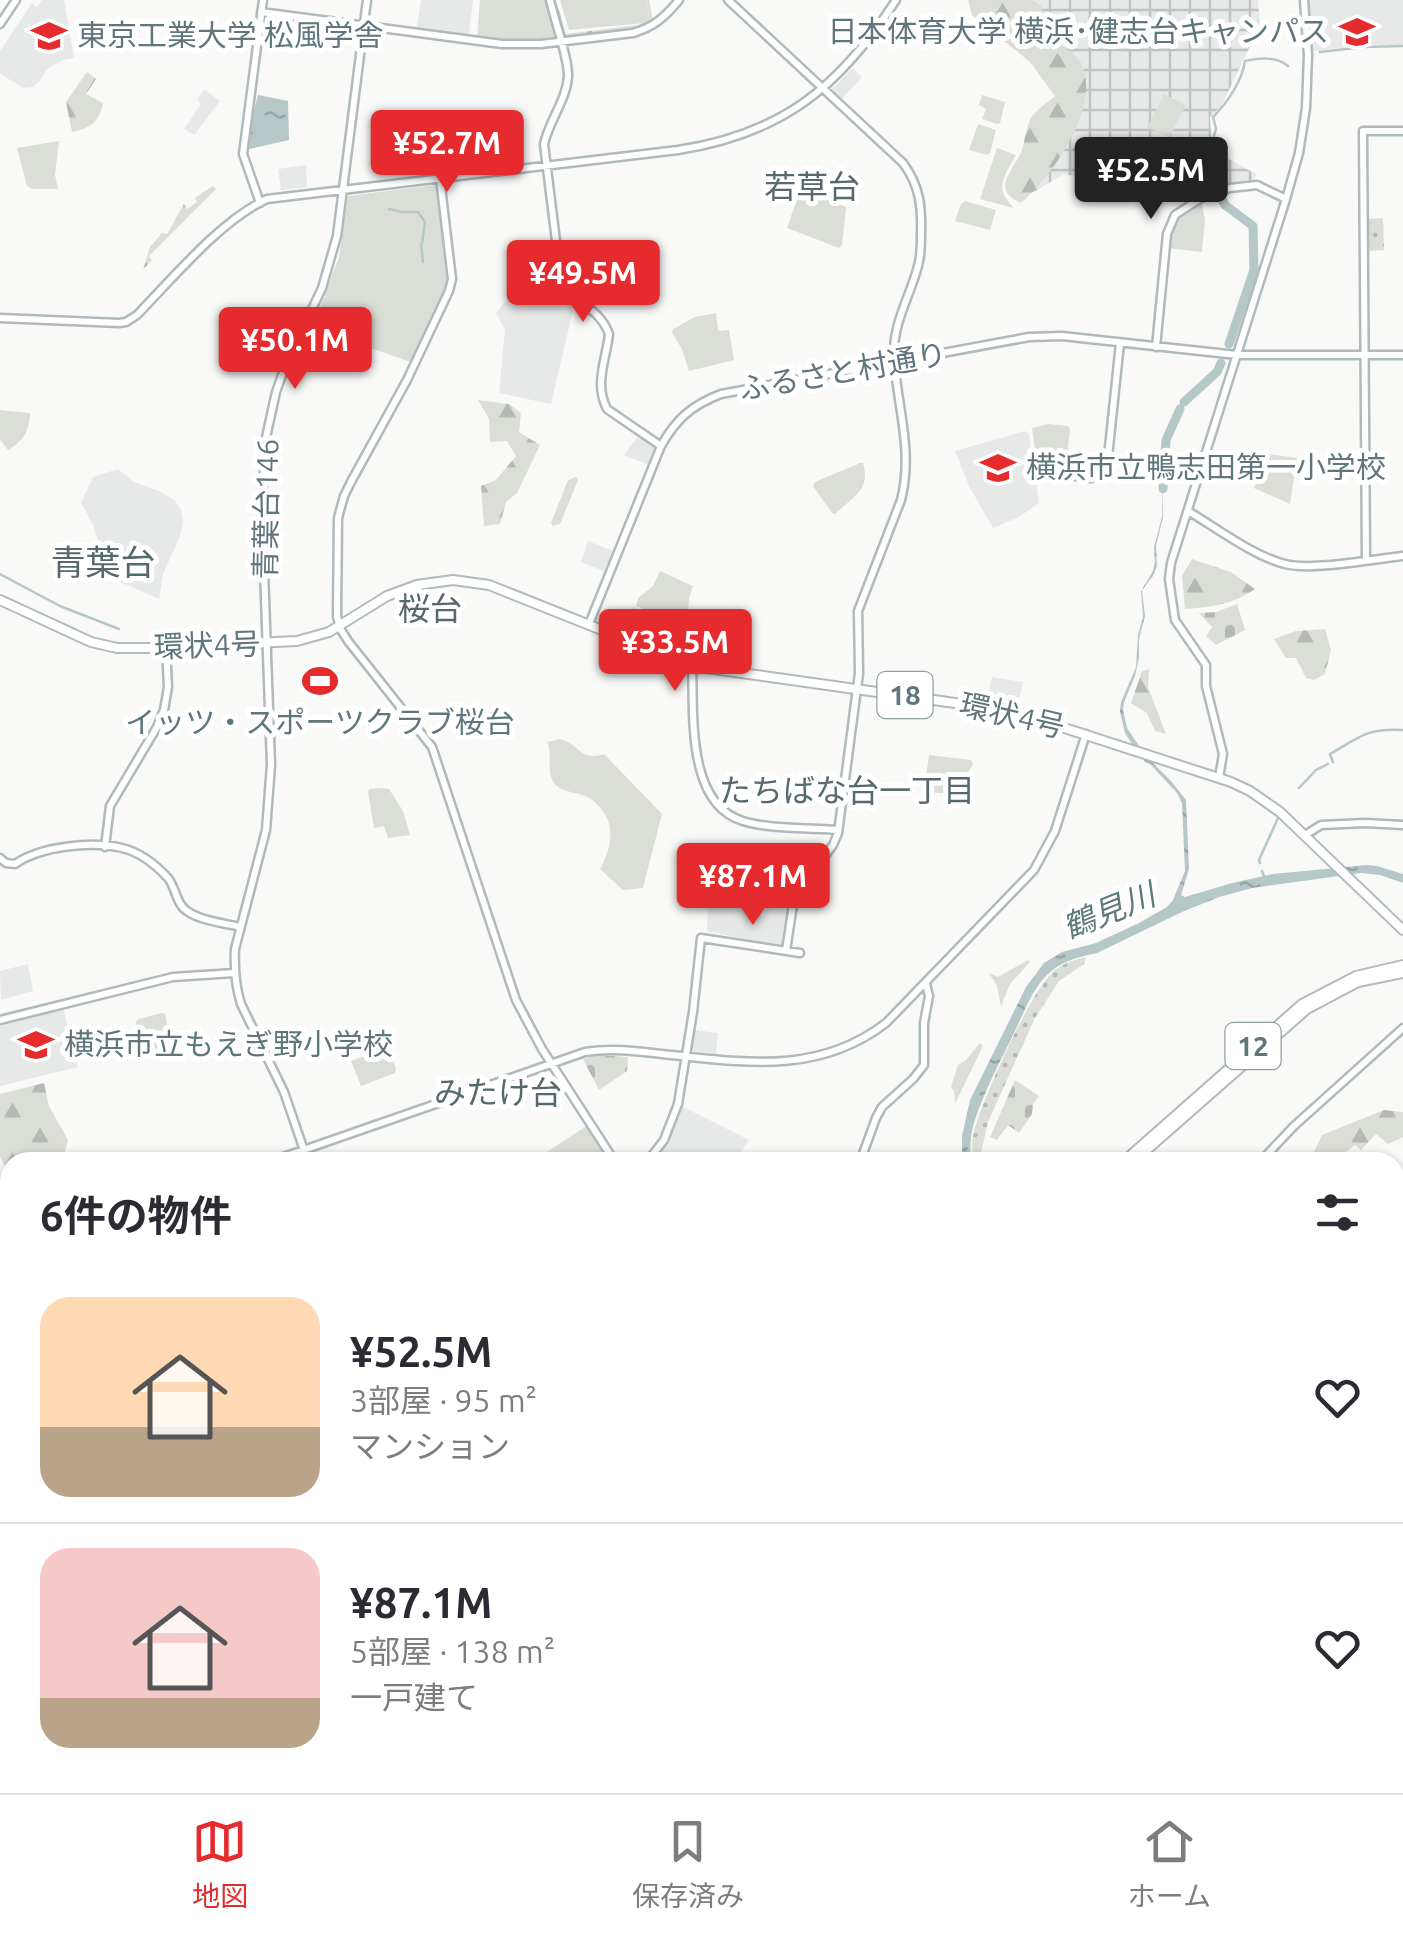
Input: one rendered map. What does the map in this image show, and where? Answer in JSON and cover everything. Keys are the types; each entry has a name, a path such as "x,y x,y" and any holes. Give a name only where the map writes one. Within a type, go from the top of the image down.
{"main road":[{"name":"環状4号","path":"0,600 91,642 118,648 166,647 306,640 418,584 454,580 500,588 692,666 1012,711 1219,778 1250,791 1280,812 1403,930"},
{"name":"12","path":"1134,1152 1302,1004 1365,972 1403,965"},
{"name":"12","path":"1144,1152 1307,1009 1358,982 1403,973"}],"street":[{"path":"0,24 16,0"},
{"path":"260,203 242,154 262,0"},
{"name":"青葉台146","path":"234,973 235,949 266,830 271,765 262,491 267,431 286,364 331,262 367,0"},
{"path":"550,0 568,77 545,137 561,281 570,294 600,315 610,334 600,380 602,400 608,409 661,446"},
{"path":"261,12 502,44 541,44 649,28 679,0"},
{"path":"728,0 904,163 918,190 922,219 920,258 894,335 906,440 906,480 858,611 860,664 838,830 833,845 794,898 786,951"},
{"path":"0,318 126,322 249,208 290,195 678,150 755,130 823,89 852,60 896,0"},
{"path":"1219,778 1224,754 1206,686 1206,664 1176,623 1169,578 1299,153 1308,56 1304,0"},
{"path":"1366,560 1364,132 1403,131"},
{"path":"440,178 450,286 407,380 344,496 338,518 337,617 348,642 432,747 510,987 528,1026 608,1152"},
{"path":"1156,347 1167,234 1175,214 1230,188 1257,185 1286,199"},
{"name":"ふるさと村通り","path":"589,624 661,446 676,421 693,406 711,398 1029,337 1062,336 1237,355 1403,355"},
{"path":"1038,476 1052,473 1091,478 1105,468 1120,344"},
{"path":"1188,511 1282,564 1303,566 1403,556"},
{"path":"105,847 110,806 164,710 168,688 166,647"},
{"path":"692,666 696,749 702,780 713,800 744,822 838,830"},
{"path":"297,1152 550,1062 599,1050 760,1063 831,1054 856,1042 879,1029 926,984 1039,862 1056,832 1086,734"},
{"path":"1306,836 1321,825 1403,825"},
{"path":"0,858 16,864 27,856 64,846 122,848 140,855 171,881 180,905 191,914 241,927"},
{"path":"655,1152 673,1124 701,938 800,953"},
{"path":"0,1020 173,977 234,973 241,1004 284,1092 303,1150"},
{"path":"864,1152 882,1108 924,1065 926,984"},
{"path":"1269,1152 1403,1028"}],"shaded area":[{"path":"42,0 64,0 74,58 47,69 33,87 24,88 0,74 0,51 32,3 37,7"},
{"path":"421,0 473,0 469,33 420,29 417,26"},
{"path":"1013,0 1258,0 1260,26 1221,106 1210,117 1212,150 1256,174 1255,178 1247,183 1217,187 1209,165 1199,153 1157,149 1096,180 1064,174 1020,200 1082,90"},
{"name":"日本体育大学 横浜･健志台キャンパス","path":"1309,0 1403,0 1403,45 1312,51"},
{"path":"853,68 862,77 841,100 833,88"},
{"path":"204,89 220,101 194,135 184,129 201,104 197,100"},
{"path":"306,165 307,187 281,190 278,169"},
{"path":"562,294 575,302 551,404 499,393 505,330 496,313 511,295 541,302"},
{"name":"横浜市立鴨志田第一小学校","path":"1025,431 1029,434 1039,503 993,528 955,451"},
{"path":"638,436 655,447 649,465 624,455"},
{"path":"118,469 134,482 174,500 181,509 180,536 163,574 159,599 97,572 98,540 81,503 93,477"},
{"path":"588,541 613,551 604,571 581,562"},
{"path":"633,607 688,630 689,656 625,634"},
{"path":"992,677 1023,682 1018,705 987,700"},
{"path":"711,875 796,887 791,896 784,945 707,931"},
{"path":"28,964 33,991 1,1000 0,971"},
{"name":"横浜市立もえぎ野小学校","path":"63,1008 78,1067 0,1086 0,1023"},
{"path":"694,1030 718,1033 716,1053 690,1049"},
{"path":"683,1107 749,1140 741,1152 660,1152"}],"green space":[{"path":"480,0 546,0 556,39 477,37"},
{"path":"552,0 556,0 566,34 638,25 650,19 646,0 653,20 633,29 566,37"},
{"path":"560,0 646,0 650,20 569,30"},
{"path":"968,0 1032,0 1041,6 1054,37 1080,61 1086,78 1085,97 1072,138 1047,175 1021,203 1007,192 1007,179 1022,150 1031,118 1055,96 1030,62 972,15"},
{"path":"87,72 96,79 86,94 103,103 93,123 72,132 66,102"},
{"path":"1164,94 1186,105 1169,138 1147,127"},
{"path":"982,95 1005,102 1000,123 982,119 986,109 979,105"},
{"path":"978,124 996,130 987,155 969,150"},
{"path":"59,141 55,175 58,189 27,186 17,148"},
{"path":"997,148 1016,155 1002,185 1013,208 980,199"},
{"path":"436,185 448,283 410,362 371,348 309,337 339,257 348,196"},
{"path":"213,186 216,189 149,256 152,260 143,270 150,247 162,233 167,234 184,204 187,209"},
{"path":"800,190 846,208 839,248 787,228"},
{"path":"965,201 996,210 990,230 955,221"},
{"path":"1199,203 1205,220 1202,252 1168,248 1176,221"},
{"path":"1383,218 1384,250 1368,251 1367,219"},
{"path":"716,313 718,331 729,330 734,360 689,371 673,329 695,317"},
{"path":"478,400 509,404 521,413 519,432 540,445 517,493 506,502 500,524 484,526 481,486 496,480 516,456 507,441 490,442 489,419"},
{"path":"0,410 30,413 25,435 8,450 0,439"},
{"path":"1048,424 1070,429 1065,473 1038,474 1032,428"},
{"path":"1268,454 1297,458 1290,504 1254,488"},
{"path":"860,463 865,472 862,487 832,513 813,486 815,482"},
{"path":"576,477 560,524 553,526 568,480"},
{"path":"1192,559 1231,572 1255,589 1222,604 1185,609 1182,576"},
{"path":"660,571 693,586 687,627 636,606"},
{"path":"1237,604 1245,630 1216,645 1206,636 1212,627 1199,613"},
{"path":"1325,629 1331,650 1325,674 1314,680 1306,678 1296,658 1286,658 1274,639 1296,631"},
{"path":"1149,669 1148,687 1166,734 1155,731 1147,713 1131,703 1142,671"},
{"path":"560,739 590,756 604,754 662,814 643,888 623,890 600,869 610,840 608,822 589,798 560,788 553,781 547,742"},
{"path":"929,755 971,760 973,764 956,794 924,792"},
{"path":"389,789 403,811 410,835 388,838 384,826 374,828 368,792"},
{"path":"1086,957 1084,964 1059,981 1035,1018 988,1122 981,1152 973,1152 978,1117 1007,1049 1043,984 1067,963"},
{"path":"1028,960 1010,984 1001,1006 997,986 989,973 998,977"},
{"path":"162,1013 172,1047 141,1052 136,1022"},
{"path":"980,1043 983,1046 955,1104 951,1087 958,1065"},
{"path":"389,1047 395,1073 361,1086 351,1061"},
{"path":"599,1055 628,1057 627,1071 599,1090 583,1059"},
{"path":"1015,1080 1039,1096 1019,1133 1008,1125 997,1140 990,1137"},
{"path":"44,1083 49,1106 68,1140 65,1152 0,1152 0,1094"},
{"path":"1384,1110 1403,1112 1403,1137 1388,1144 1376,1134 1361,1150 1355,1145 1346,1152 1314,1152 1322,1135"},
{"path":"588,1125 606,1152 547,1152"}],"water":[{"path":"258,95 288,101 289,140 249,149 252,118"},
{"path":"1163,480 1163,517 1156,546 1157,566 1142,590 1145,616 1139,658 1123,710 1127,728 1145,755 1186,800 1189,869 1181,895 1273,874 1366,865 1403,874 1403,883 1361,873 1252,888 1219,897 1097,953 1058,966 1033,993 978,1111 970,1152 962,1152 970,1100 1026,987 1044,963 1062,952 1096,943 1167,907 1185,871 1182,803 1134,747 1125,733 1120,712 1136,667 1138,635 1143,617 1141,591 1153,571 1154,547 1162,517"}],"waterway":[{"path":"1320,52 1403,46"},
{"path":"1210,149 1216,129 1213,117 1234,91 1245,61 1273,59 1288,66"},
{"path":"1210,149 1208,172 1216,187"},
{"path":"1220,196 1225,205 1253,226 1254,270 1229,344"},
{"path":"389,209 418,212 425,222 422,243"},
{"path":"421,244 423,262"},
{"path":"1184,402 1217,372 1221,363"},
{"path":"1163,489 1166,440 1180,409"},
{"path":"0,574 60,606 119,629"},
{"path":"1333,762 1330,754 1364,735 1403,730"},
{"path":"1299,788 1316,770 1328,764"},
{"path":"1260,863 1278,818"},
{"path":"1262,871 1264,876"}],"place":[{"name":"日本体育大学 横浜･健志台キャンパス","path":"1357,32"},
{"name":"東京工業大学 松風学舎","path":"49,36"},
{"name":"横浜市立鴨志田第一小学校","path":"998,468"},
{"name":"イッツ・スポーツクラブ桜台","path":"320,681"},
{"name":"横浜市立もえぎ野小学校","path":"36,1045"}],"district":[{"name":"若草台","path":"812,187"},
{"name":"青葉台","path":"103,563"},
{"name":"桜台","path":"430,609"},
{"name":"たちばな台一丁目","path":"847,791"},
{"name":"みたけ台","path":"498,1093"}],"water label":[{"name":"鶴見川","path":"1109,911"}]}
